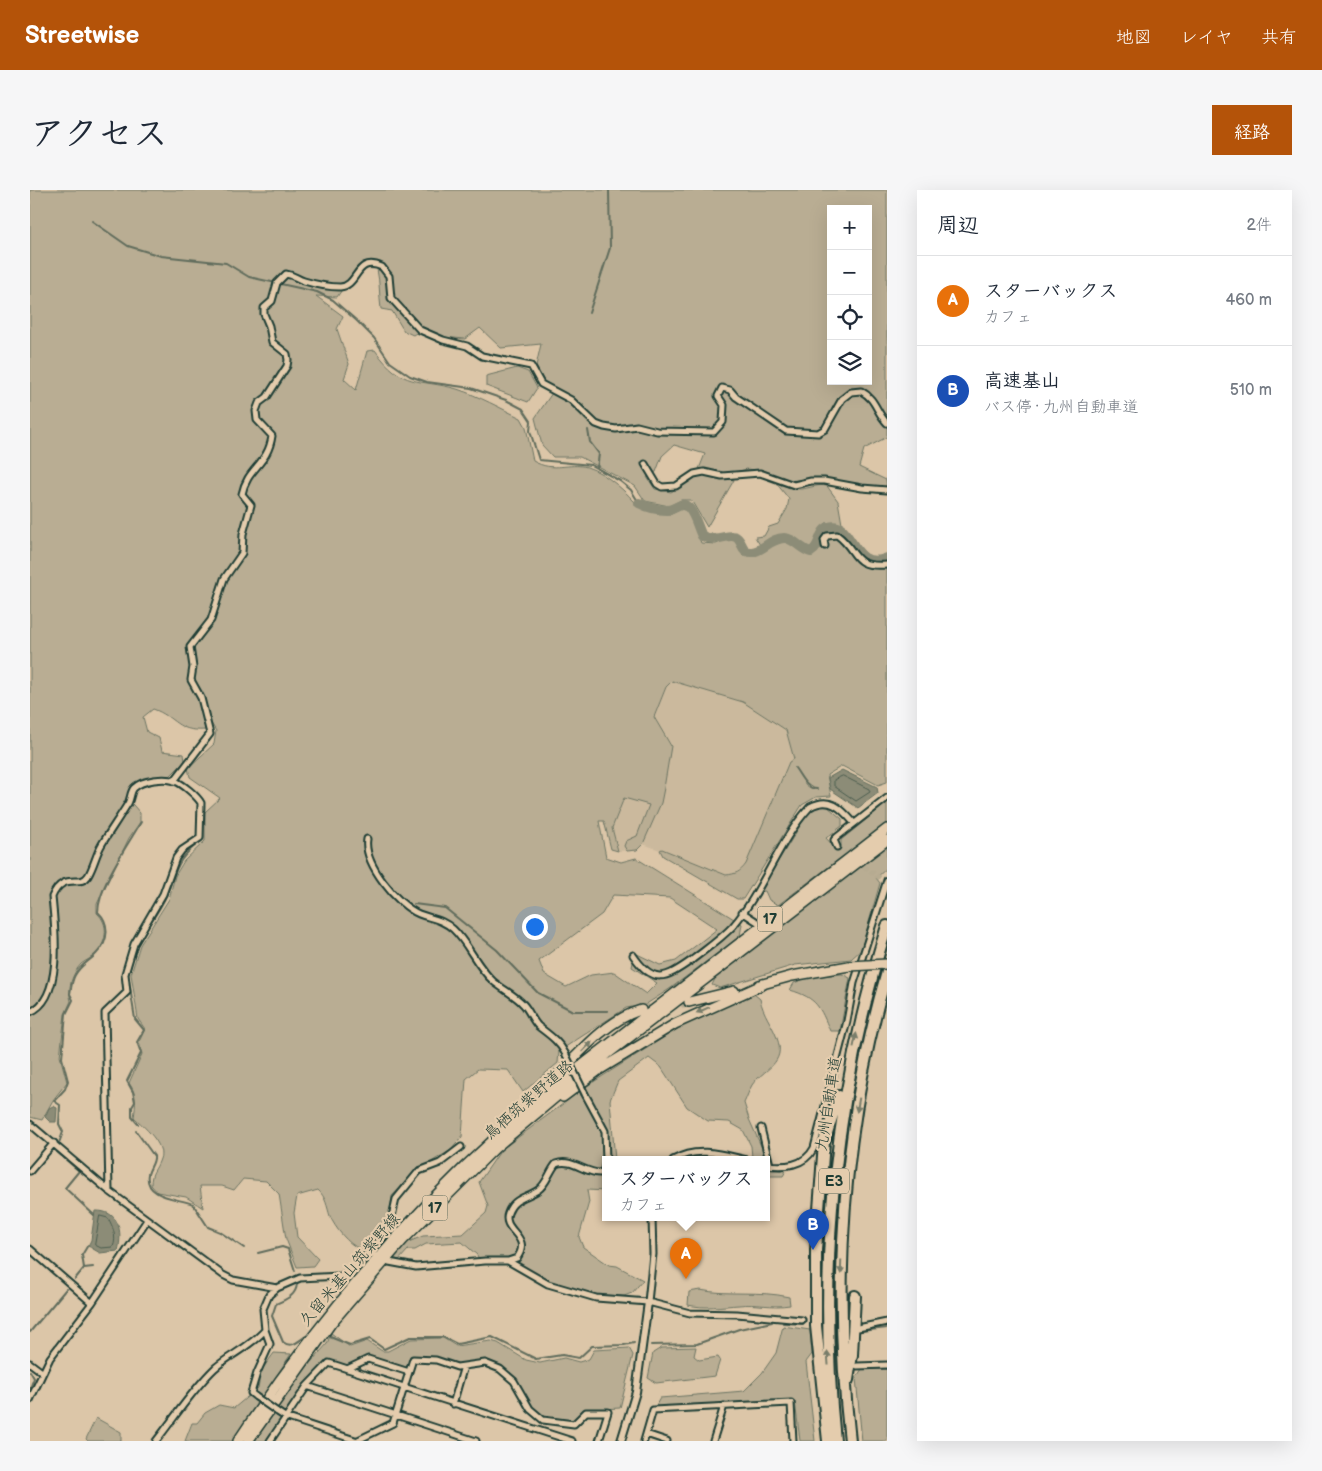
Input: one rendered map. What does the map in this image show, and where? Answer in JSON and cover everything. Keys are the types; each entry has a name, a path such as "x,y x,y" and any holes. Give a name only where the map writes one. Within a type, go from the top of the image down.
{"highway":[{"name":"九州自動車道","path":"835,1441 827,1347 828,1258 840,1125 850,1061 867,993 887,926"},
{"name":"九州自動車道","path":"850,1441 841,1348 841,1268 847,1191 854,1131 865,1067 887,972"},
{"path":"828,1441 816,1326 816,1250 824,1142 850,1061"},
{"path":"845,1399 852,1355 855,1296"}],"main road":[{"name":"鳥栖筑紫野道路","path":"248,1441 327,1329 366,1282 438,1204 518,1123 566,1078 887,829"},
{"name":"鳥栖筑紫野道路","path":"502,1132 518,1123 887,840"},
{"name":"17","path":"689,1002 792,976 849,966 887,964"},
{"name":"17","path":"518,1123 642,1043 702,1010 764,984"},
{"name":"17","path":"518,1123 541,1092 610,1024 625,1014 640,1010"},
{"name":"久留米基山筑紫野線","path":"238,1441 293,1362 364,1273 432,1199 502,1132"}],"street":[{"path":"174,781 210,734 201,698 191,680 193,668 190,647 212,620 224,579 242,553 243,534 251,505 242,494 244,480 262,461 271,441 272,436 257,420 256,411 259,403 267,397 287,366 287,354 272,342 264,308 272,302 275,285 286,274 293,274 304,281 341,287 349,283 360,268 369,264 382,267 389,276 391,298 420,330 443,340 462,344 488,358 530,366 541,384 571,400 596,424 604,427 616,429 637,426 657,431 714,432 723,422 724,405 718,396 722,388 730,390 736,397 786,431 818,433 825,429 842,399 851,392 861,391 875,402 881,417 887,423"},
{"path":"645,464 657,484 662,487 676,486 694,474 704,472 722,476 760,473 794,486 811,481 824,481 862,488 887,490"},
{"path":"825,546 824,540 827,536 837,535 856,558 862,562 887,565"},
{"path":"30,1012 38,1009 45,999 54,974 52,897 56,888 71,880 82,881 87,877 101,845 128,804 133,789 138,784 151,780 174,781 202,803 200,838 182,850 176,858 163,894 139,934 128,958 125,974 127,992 105,1013 109,1191"},
{"path":"837,847 834,840 887,798"},
{"path":"632,955 643,970 650,975 666,975 677,970 714,943 732,927 810,807 825,802 834,804 841,808 854,823"},
{"path":"367,839 365,848 386,886 406,906 419,914 438,918 453,929 465,943 474,960 493,981 523,1004 536,1024 562,1047 604,1130 606,1156"},
{"path":"770,1165 790,1166 801,1162 814,1148 847,1021 854,983 887,880 880,878"},
{"path":"742,912 762,925"},
{"path":"30,1124 109,1191 227,1278 277,1288"},
{"path":"761,1128 766,1156"},
{"path":"30,1171 54,1143"},
{"path":"460,1147 440,1163 419,1171 396,1198 389,1230 373,1253 351,1271 341,1276 300,1278 277,1288 264,1303 264,1330 269,1336 270,1344 257,1373 251,1393 285,1417 357,1441 392,1423 413,1359 436,1360 457,1367 480,1362 500,1369 514,1380 530,1409 543,1420 574,1424 586,1412 608,1412 599,1441"},
{"path":"680,1156 685,1153 702,1151 727,1156"},
{"path":"508,1262 517,1258 522,1246 521,1240 507,1222 506,1215 515,1201 538,1190 556,1164 565,1162 590,1172 602,1172"},
{"path":"30,1400 42,1372 59,1344 92,1303 147,1220"},
{"path":"621,1441 636,1392 653,1254 652,1221"},
{"path":"30,1249 92,1303"},
{"path":"389,1262 416,1267 485,1261 508,1262 548,1284 568,1291 612,1301 648,1302 690,1313 737,1314 802,1320"},
{"path":"858,1328 887,1322"},
{"path":"156,1441 186,1399 204,1379 218,1366 245,1349 264,1330"},
{"path":"347,1369 368,1359 409,1372"},
{"path":"30,1363 42,1372"},
{"path":"270,1441 306,1386 329,1363 572,1441"},
{"path":"857,1366 887,1365"},
{"path":"453,1404 464,1366"},
{"path":"306,1386 476,1441"},
{"path":"644,1441 653,1410 791,1403 793,1441"},
{"path":"713,1441 724,1406"},
{"path":"540,1430 543,1420"},
{"path":"646,1434 668,1441"}],"shaded area":[{"path":"30,190 887,190 887,437 864,449 859,467 886,480 887,488 816,478 788,481 765,471 747,469 728,474 699,469 705,454 674,445 662,456 656,472 647,477 655,489 671,492 701,474 734,480 707,527 691,500 681,500 669,506 645,501 635,486 580,457 553,457 542,445 535,418 552,393 574,405 585,420 597,428 583,404 545,383 536,366 541,344 501,348 480,328 465,339 443,337 424,328 413,335 404,331 392,311 381,309 377,269 357,268 337,297 316,296 343,316 337,329 349,364 344,379 356,390 367,351 375,350 394,371 403,377 457,389 521,418 526,427 533,461 554,467 580,466 594,470 616,484 640,508 670,514 680,509 689,511 701,543 716,544 729,538 737,541 743,555 749,555 787,541 799,550 812,554 819,548 827,533 832,530 845,535 856,553 866,561 879,562 887,560 887,782 878,785 842,766 827,775 831,796 816,797 802,805 743,899 737,899 663,856 660,850 662,849 726,875 742,869 746,864 789,762 794,759 786,730 743,702 672,681 666,687 654,717 671,746 661,803 643,844 637,850 627,851 624,846 626,841 637,836 649,805 624,798 612,828 618,851 611,849 604,821 599,821 606,857 621,862 636,858 742,924 740,936 671,988 645,1005 626,1008 559,1051 558,1063 523,1092 508,1070 478,1069 466,1079 462,1137 451,1150 416,1171 392,1196 388,1225 369,1245 360,1249 342,1235 332,1221 325,1199 318,1190 297,1196 294,1213 297,1237 318,1259 313,1266 297,1267 286,1239 279,1194 266,1181 243,1179 234,1190 222,1186 200,1186 203,1208 186,1197 157,1192 151,1185 152,1177 161,1154 160,1148 153,1136 134,1117 135,1099 129,1083 142,1054 139,1042 145,1029 138,1019 131,974 140,945 169,899 175,876 184,861 205,841 205,812 220,798 190,777 188,768 214,744 216,731 209,720 205,730 188,729 153,709 143,717 147,732 159,738 162,751 184,754 185,761 170,776 143,778 132,784 127,798 140,813 140,822 129,838 97,904 97,913 105,927 105,938 95,955 81,964 73,977 70,987 71,1001 65,1014 60,1056 67,1082 53,1100 42,1120 30,1117","holes":["613,895 670,898 717,929 676,961 660,965 635,953 632,967 657,983 646,994 614,972 591,975 566,987 544,974 539,961 602,914"]},
{"path":"517,368 528,372 537,388 528,402 486,386 486,376"},
{"path":"776,483 798,489 820,485 827,486 838,501 842,524 826,523 817,535 814,546 807,548 794,540 784,537 779,537 760,545 755,537 764,536 769,527 778,524 787,509 789,499"},
{"path":"672,681 743,702 786,730 795,759 789,762 746,864 734,875 726,875 662,849 643,844 637,850 618,851 610,820 621,793 671,746 654,717 666,687"},
{"path":"887,803 887,823 778,905 769,900 765,891 759,892 808,813 818,807 827,806 842,819 842,826 826,838 835,848 841,846 841,840"},
{"path":"887,844 887,868 876,878 880,883 861,950 851,959 795,965 720,988 712,985 716,977"},
{"path":"842,974 850,978 840,1031 830,1031 816,1004 806,996 790,990 794,983 809,977"},
{"path":"754,994 760,999 777,1038 779,1054 772,1065 752,1085 744,1103 765,1155 752,1156 751,1146 743,1130 729,1122 708,1121 687,1107 661,1067 649,1058 618,1081 610,1100 615,1156 602,1156 602,1191 587,1190 589,1202 579,1237 583,1247 609,1265 617,1266 643,1280 632,1293 624,1296 592,1294 550,1281 508,1259 479,1259 462,1242 426,1244 415,1250 408,1250 399,1260 392,1258 406,1243 423,1236 463,1234 486,1213 488,1206 479,1182 501,1150 587,1086 693,1019"},
{"path":"770,1169 786,1171 783,1176 770,1176"},
{"path":"700,1290 722,1293 778,1295 789,1297 790,1305 707,1307 688,1305 689,1292"},
{"path":"783,1326 810,1330 812,1354 806,1362 815,1441 800,1441 795,1401 655,1407 660,1398 744,1391 762,1373 776,1353"},
{"path":"331,1333 350,1347 367,1341 382,1351 388,1351 411,1339 443,1338 456,1346 491,1341 498,1343 526,1360 540,1363 564,1358 579,1362 589,1359 594,1350 629,1348 633,1355 620,1408 583,1410 573,1422 543,1417 532,1408 515,1380 499,1367 483,1361 458,1366 412,1357 408,1371 368,1358 347,1367 329,1360 306,1385 267,1441 255,1441 297,1378 327,1344"},
{"path":"696,1347 694,1356 699,1360 718,1357 720,1360 715,1376 656,1383 648,1378 653,1353 661,1348"},
{"path":"274,1353 291,1354 232,1441 185,1441 192,1423 197,1423 205,1413 219,1405 234,1408 258,1388 261,1371"},
{"path":"862,1369 887,1369 887,1441 862,1441 856,1378"},
{"path":"96,1418 121,1432 121,1441 88,1441 86,1439"}],"water":[{"path":"842,770 877,787 878,793 858,808 830,789 828,778"},
{"path":"53,1106 57,1108 56,1122 50,1122 45,1117 49,1108"},
{"path":"95,1211 109,1214 117,1223 120,1236 118,1251 100,1253 88,1246 91,1240"}],"waterway":[{"path":"589,313 610,248 609,190"},
{"path":"92,221 128,246 161,256 226,263 249,277 317,292 333,300 374,338 390,362 410,376 427,382 471,388 506,400 523,409 531,421 530,431 539,460 591,465 620,481 631,490 639,503"},
{"path":"588,430 590,442 599,454 597,469"},
{"path":"639,503 663,510 685,505 693,513 702,536 713,539 729,536 736,537 748,552 756,551 775,540 784,538 811,552 816,547 825,529 837,527 843,531 859,553 866,559 875,561 887,558"},
{"path":"795,768 810,787 817,789"},
{"path":"59,1143 63,1132 59,1124 60,1105 54,1101 65,1089 68,1081 62,1058 66,1014 73,1000 70,994 72,982 80,968 97,953 104,943 106,938 105,921 98,912 103,890 141,822"},
{"path":"140,938 164,900 182,858 202,840"},
{"path":"414,904 445,908 497,950 538,993 573,1011 608,1011"},
{"path":"136,946 128,975 135,1019 144,1030 137,1042 141,1053 127,1081 133,1092 135,1102 132,1107 132,1117 138,1124"},
{"path":"136,1131 154,1156 148,1174 148,1182 151,1188 163,1196 193,1204 208,1227 220,1232 244,1248"},
{"path":"57,1152 79,1171 65,1188 94,1215"},
{"path":"84,1268 82,1255 88,1245"},
{"path":"258,1253 282,1247 288,1249 295,1271"},
{"path":"75,1279 84,1268 93,1267"},
{"path":"297,1284 293,1294 276,1304 272,1316 283,1342 286,1344 295,1344 306,1336"},
{"path":"30,1332 66,1289"},
{"path":"651,1345 697,1344 739,1329 772,1322"},
{"path":"783,1323 803,1324"},
{"path":"861,1331 887,1328"},
{"path":"330,1337 350,1345 370,1339 384,1349 410,1337 443,1337 457,1344 492,1337 536,1359 562,1355 579,1358 592,1346 634,1343"},
{"path":"30,1371 34,1378 30,1388"}],"tunnel":[{"path":"837,847 851,857"},
{"path":"858,862 880,878"},
{"path":"641,1010 689,1002"},
{"path":"802,1320 844,1326"}],"place":[{"name":"高速基山","path":"813,1250"},
{"name":"スターバックス","path":"686,1279"}]}
